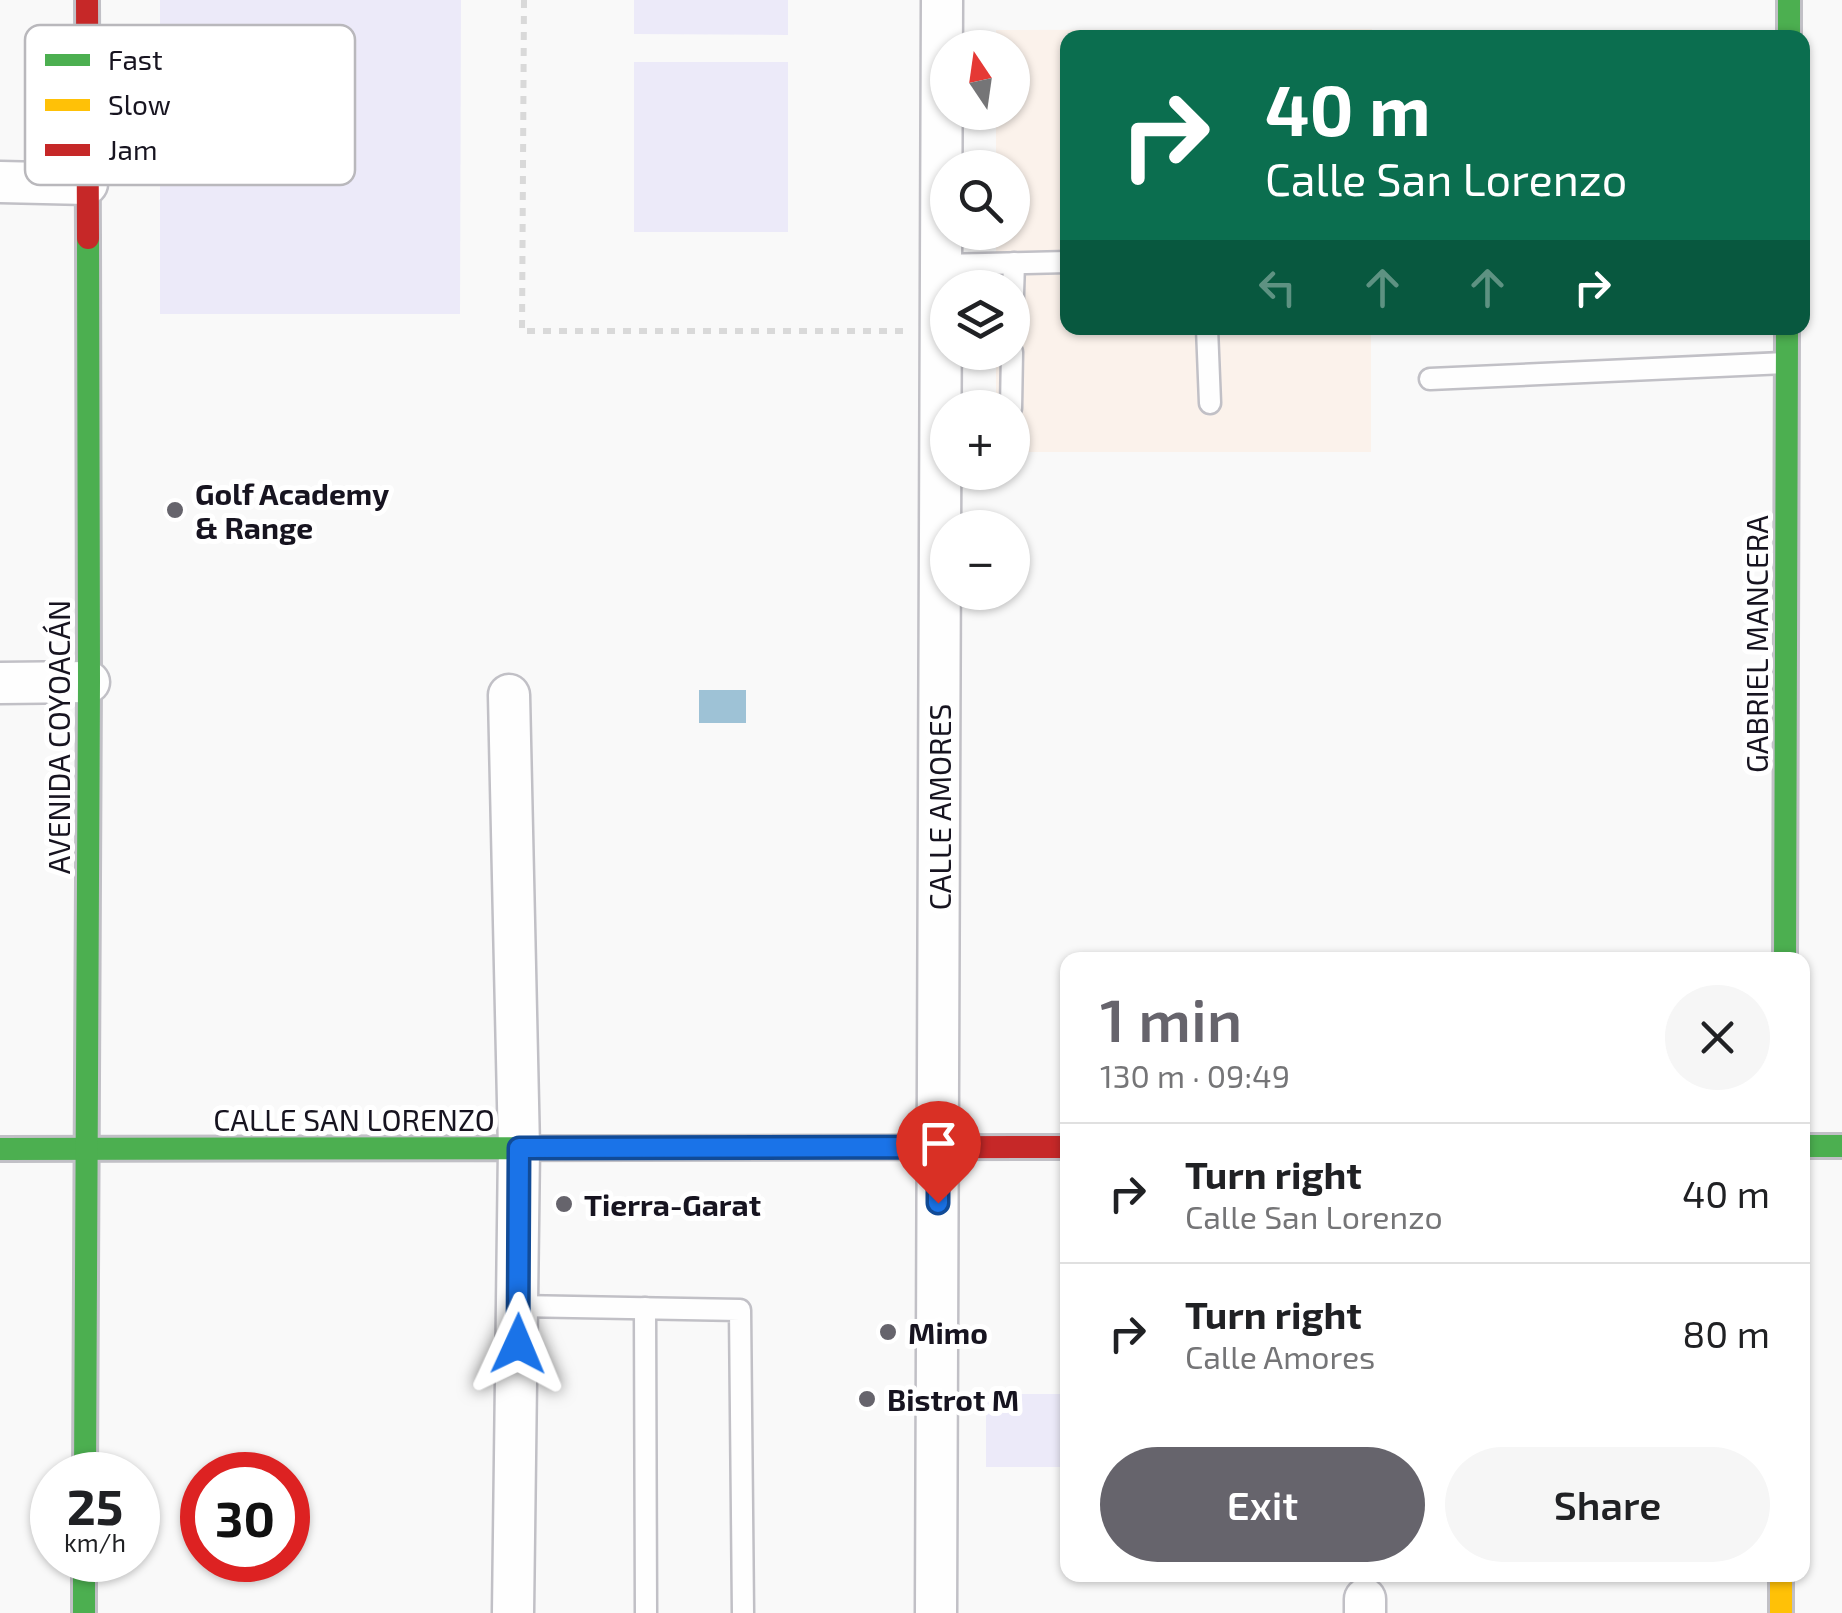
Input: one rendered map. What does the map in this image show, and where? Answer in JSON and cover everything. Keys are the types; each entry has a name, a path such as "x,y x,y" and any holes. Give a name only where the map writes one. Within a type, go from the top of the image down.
{"main road":[{"name":"AVENIDA COYOACÁN","path":"87,0 87,25"},
{"path":"1788,30 1789,0"},
{"name":"AVENIDA COYOACÁN","path":"85,1452 88,185"},
{"name":"GABRIEL MANCERA","path":"1784,952 1788,335"},
{"path":"1810,1146 1842,1146"},
{"name":"CALLE SAN LORENZO","path":"0,1149 1060,1147"},
{"path":"84,1582 84,1613"},
{"path":"1781,1582 1781,1613"}],"street":[{"name":"CALLE AMORES","path":"941,270 942,0"},
{"path":"0,182 25,183"},
{"name":"CALLE AMORES","path":"936,1613 941,370"},
{"path":"0,683 89,682"},
{"path":"509,695 519,1148 514,1613"}],"lane":[{"path":"941,265 1060,262"},
{"path":"1014,264 1014,270"},
{"path":"1207,335 1210,403"},
{"path":"1430,378 1787,363"},
{"path":"518,1306 740,1310 743,1613"},
{"path":"646,1308 646,1613"}],"path":[{"path":"524,0 522,331 930,332"}],"shaded area":[{"path":"160,0 461,0 460,314 160,314 160,185 355,185 355,25 160,25"},
{"path":"634,0 788,0 788,35 634,34"},
{"path":"1372,29 1060,30 1060,335 1371,335 1371,452 1030,452 1030,390 996,390 996,370 1030,370 1030,270 996,270 996,250 1030,250 1030,150 996,150 996,130 1030,130 1030,30 996,30"},
{"path":"634,62 788,62 788,232 634,232"},
{"path":"986,1394 1060,1394 1060,1467 986,1467"}],"water":[{"path":"699,690 746,690 746,723 699,723"}],"traffic: fast":[{"path":"1789,0 1789,30"},
{"path":"85,1452 88,238"},
{"path":"1785,952 1787,335"},
{"path":"1810,1146 1842,1146"},
{"path":"0,1149 635,1148"},
{"path":"84,1582 84,1613"}],"traffic: slow":[{"path":"1781,1582 1781,1613"}],"traffic: jam":[{"path":"87,0 87,25"},
{"path":"88,185 88,238"},
{"path":"635,1148 1060,1147"}],"place":[{"name":"Golf Academy & Range","path":"175,510"},
{"name":"Tierra-Garat","path":"564,1204"},
{"name":"Mimo","path":"888,1332"},
{"name":"Bistrot M","path":"867,1399"}],"route":[{"path":"518,1344 519,1148 938,1147 938,1203"}]}
